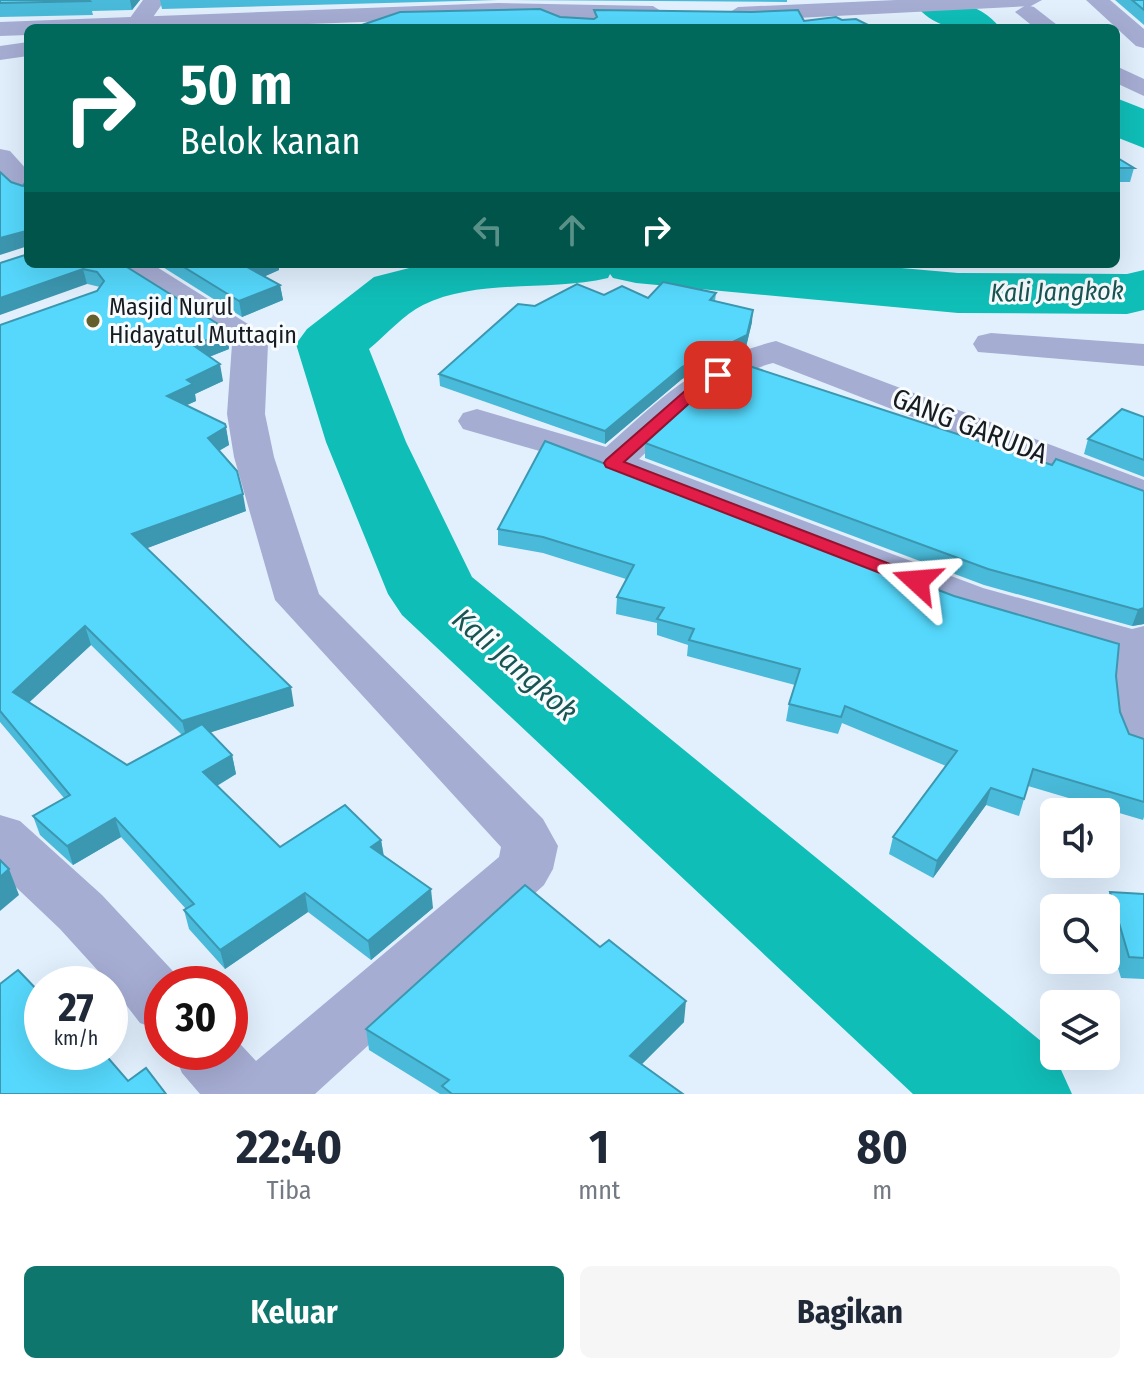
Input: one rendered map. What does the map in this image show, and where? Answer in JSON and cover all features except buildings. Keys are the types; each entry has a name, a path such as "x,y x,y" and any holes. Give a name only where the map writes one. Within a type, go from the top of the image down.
{"street":[{"path":"138,22 154,0"},
{"path":"1097,0 1144,41"},
{"path":"99,24 497,5 543,10 680,13"},
{"path":"720,14 1029,6 1046,24"},
{"path":"543,10 574,24"},
{"path":"204,24 235,19"},
{"path":"0,29 24,28"},
{"path":"0,53 24,50"},
{"path":"1120,75 1144,89"},
{"path":"0,157 24,184"},
{"path":"135,268 247,338 250,344 246,414 254,457 298,600 523,834 530,846 524,869 267,1094"},
{"path":"991,344 1144,355"},
{"name":"GANG GARUDA","path":"612,463 700,386 759,354 776,352 1144,494"},
{"path":"477,421 612,463 967,599 1143,647 1136,686 1144,736"},
{"path":"0,837 81,912 144,983"},
{"path":"221,1070 243,1094"}],"waterway":[{"name":"Kali Jangkok","path":"933,0 972,24"},
{"name":"Kali Jangkok","path":"1120,117 1144,132"},
{"name":"Kali Jangkok","path":"503,268 482,269 398,291 332,344 366,442 434,594 1005,1094"},
{"name":"Kali Jangkok","path":"680,268 958,293 1127,294 1144,290"}],"place":[{"name":"Masjid Nurul Hidayatul Muttaqin","path":"93,321"}],"route":[{"path":"718,375 700,386 612,463 917,581"}]}
